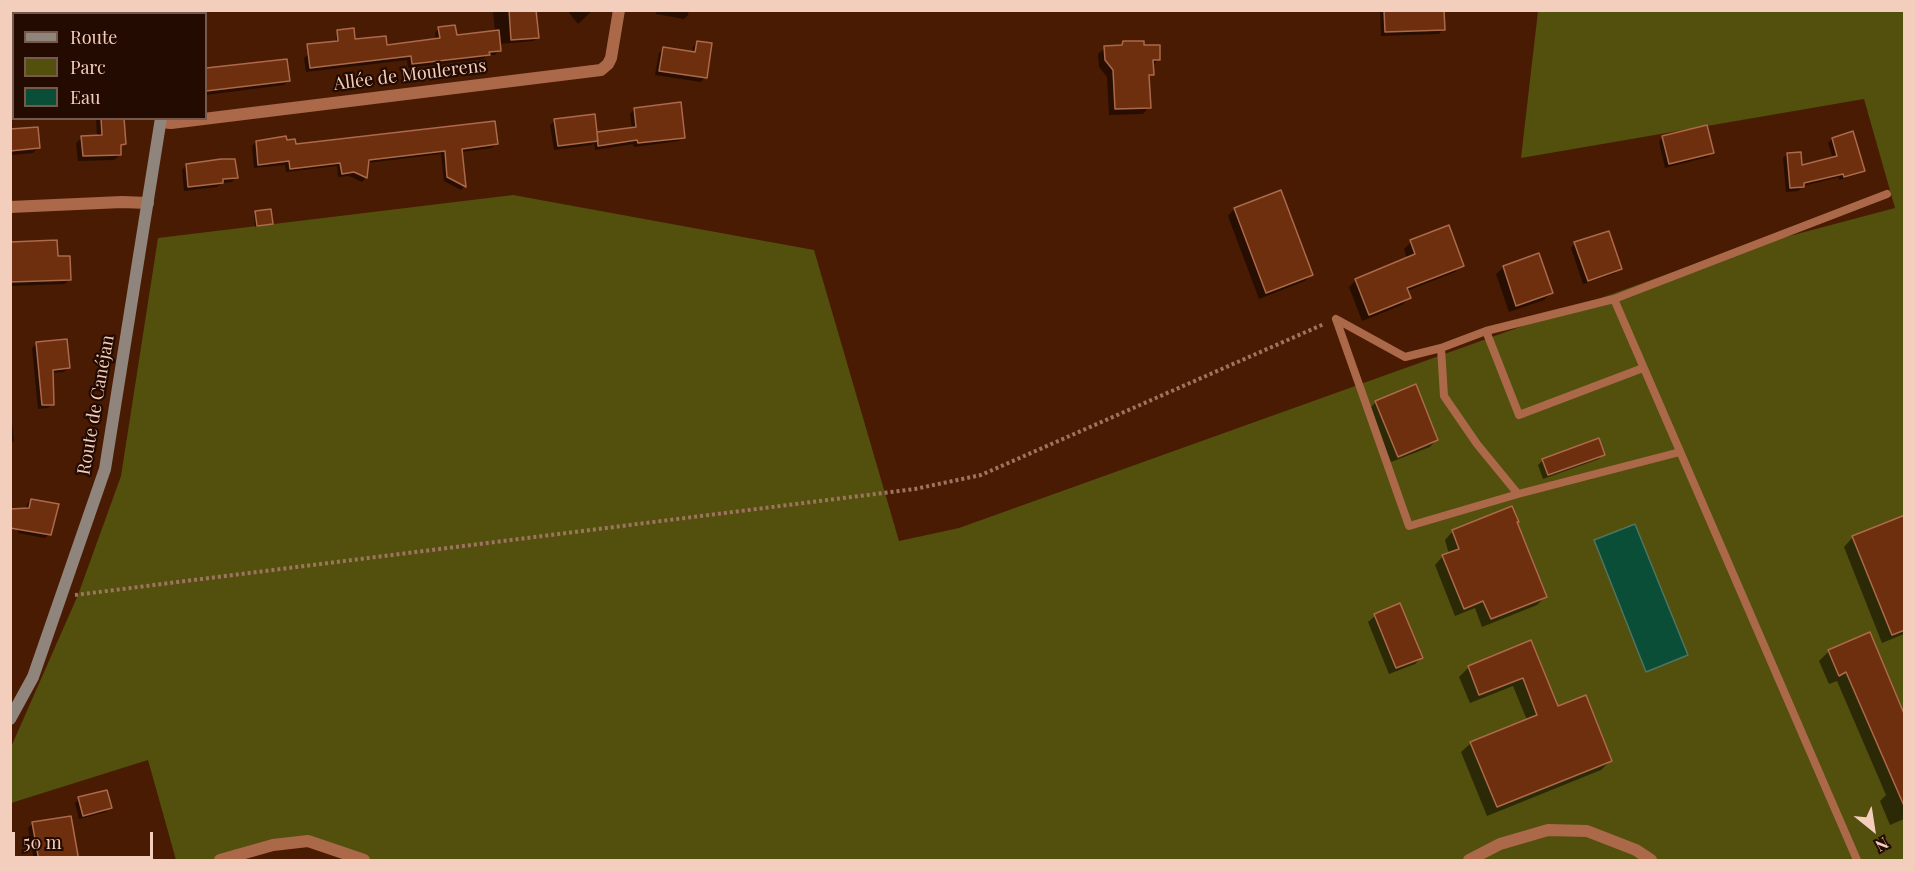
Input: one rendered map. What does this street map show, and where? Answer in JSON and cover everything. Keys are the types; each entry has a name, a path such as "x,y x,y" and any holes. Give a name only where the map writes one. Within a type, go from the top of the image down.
{"street":[{"name":"Allée de Moulerens","path":"207,118 601,69 608,64 611,58 619,10"},
{"name":"Allée de Moulerens","path":"161,120 191,120"},
{"name":"Route de Canéjan","path":"10,719 33,677 105,468 161,120"},
{"path":"10,207 148,203"},
{"path":"1469,861 1500,844 1548,830 1587,831 1636,850 1651,861"},
{"path":"220,861 273,845 308,841 364,861"}],"lane":[{"path":"1336,319 1405,357 1441,348 1485,331 1614,299 1887,194"},
{"path":"1614,299 1857,861"},
{"path":"1336,319 1409,526 1518,494 1680,452"},
{"path":"1485,331 1519,415 1643,368"},
{"path":"1441,348 1444,396 1477,444 1518,494"}],"path":[{"path":"62,596 915,489 981,475 1336,319"}],"green space":[{"path":"1538,11 1904,11 1904,860 364,860 308,841 220,860 176,860 148,760 11,803 11,747 78,595 121,476 158,238 513,195 814,250 899,541 959,528 1729,252 1895,208 1864,99 1521,158"}],"water":[{"path":"1635,524 1688,655 1646,672 1594,540"}],"building":[{"path":"509,10 536,10 539,38 511,40"},
{"path":"1384,10 1444,10 1445,30 1385,32"},
{"path":"455,25 457,35 499,30 501,51 489,52 490,55 412,64 411,56 310,68 307,44 338,41 337,30 354,28 355,39 386,36 387,45 440,38 438,27"},
{"path":"697,41 712,43 707,78 659,71 663,47 695,52"},
{"path":"1123,41 1144,41 1144,45 1160,45 1160,60 1153,60 1154,75 1149,75 1151,108 1115,109 1113,70 1105,60 1104,46 1122,45"},
{"path":"287,59 290,81 207,91 207,68"},
{"path":"681,102 685,138 638,143 637,140 598,146 597,132 636,127 634,108"},
{"path":"595,114 598,141 558,146 554,119"},
{"path":"101,120 124,120 126,144 121,145 121,155 83,156 81,136 102,135"},
{"path":"495,121 498,144 462,149 466,187 447,177 445,151 369,160 367,178 354,172 342,174 340,163 290,169 289,161 258,165 256,141 286,136 287,140 295,139 296,144"},
{"path":"1707,125 1714,153 1669,164 1662,136"},
{"path":"38,127 40,148 10,151 10,129"},
{"path":"1853,131 1865,171 1844,177 1843,174 1804,183 1804,187 1790,188 1787,153 1801,152 1802,165 1837,156 1832,138"},
{"path":"235,159 238,178 223,179 223,183 188,187 186,164"},
{"path":"1281,190 1313,275 1266,293 1234,208"},
{"path":"271,209 273,224 257,226 255,211"},
{"path":"1449,225 1464,266 1407,288 1411,298 1369,315 1355,279 1415,254 1410,240"},
{"path":"1609,231 1622,269 1588,281 1574,242"},
{"path":"57,240 58,256 70,256 71,280 10,282 10,242"},
{"path":"1539,253 1553,293 1516,306 1503,266"},
{"path":"67,339 70,368 53,370 54,405 42,405 36,342"},
{"path":"1416,384 1438,440 1398,457 1375,401"},
{"path":"1599,438 1605,455 1548,475 1542,459"},
{"path":"31,499 59,504 51,535 10,528 10,509 29,508"},
{"path":"1512,506 1547,597 1491,619 1483,601 1464,609 1442,555 1459,549 1452,530"},
{"path":"1905,515 1905,630 1892,635 1852,536"},
{"path":"1400,603 1423,658 1396,668 1374,614"},
{"path":"1870,632 1905,716 1905,808 1846,672 1839,676 1828,650"},
{"path":"1531,640 1558,706 1586,695 1612,761 1497,807 1470,742 1537,715 1523,678 1479,695 1468,666"},
{"path":"107,790 112,808 83,816 78,797"},
{"path":"71,816 79,861 39,861 32,822"}]}
